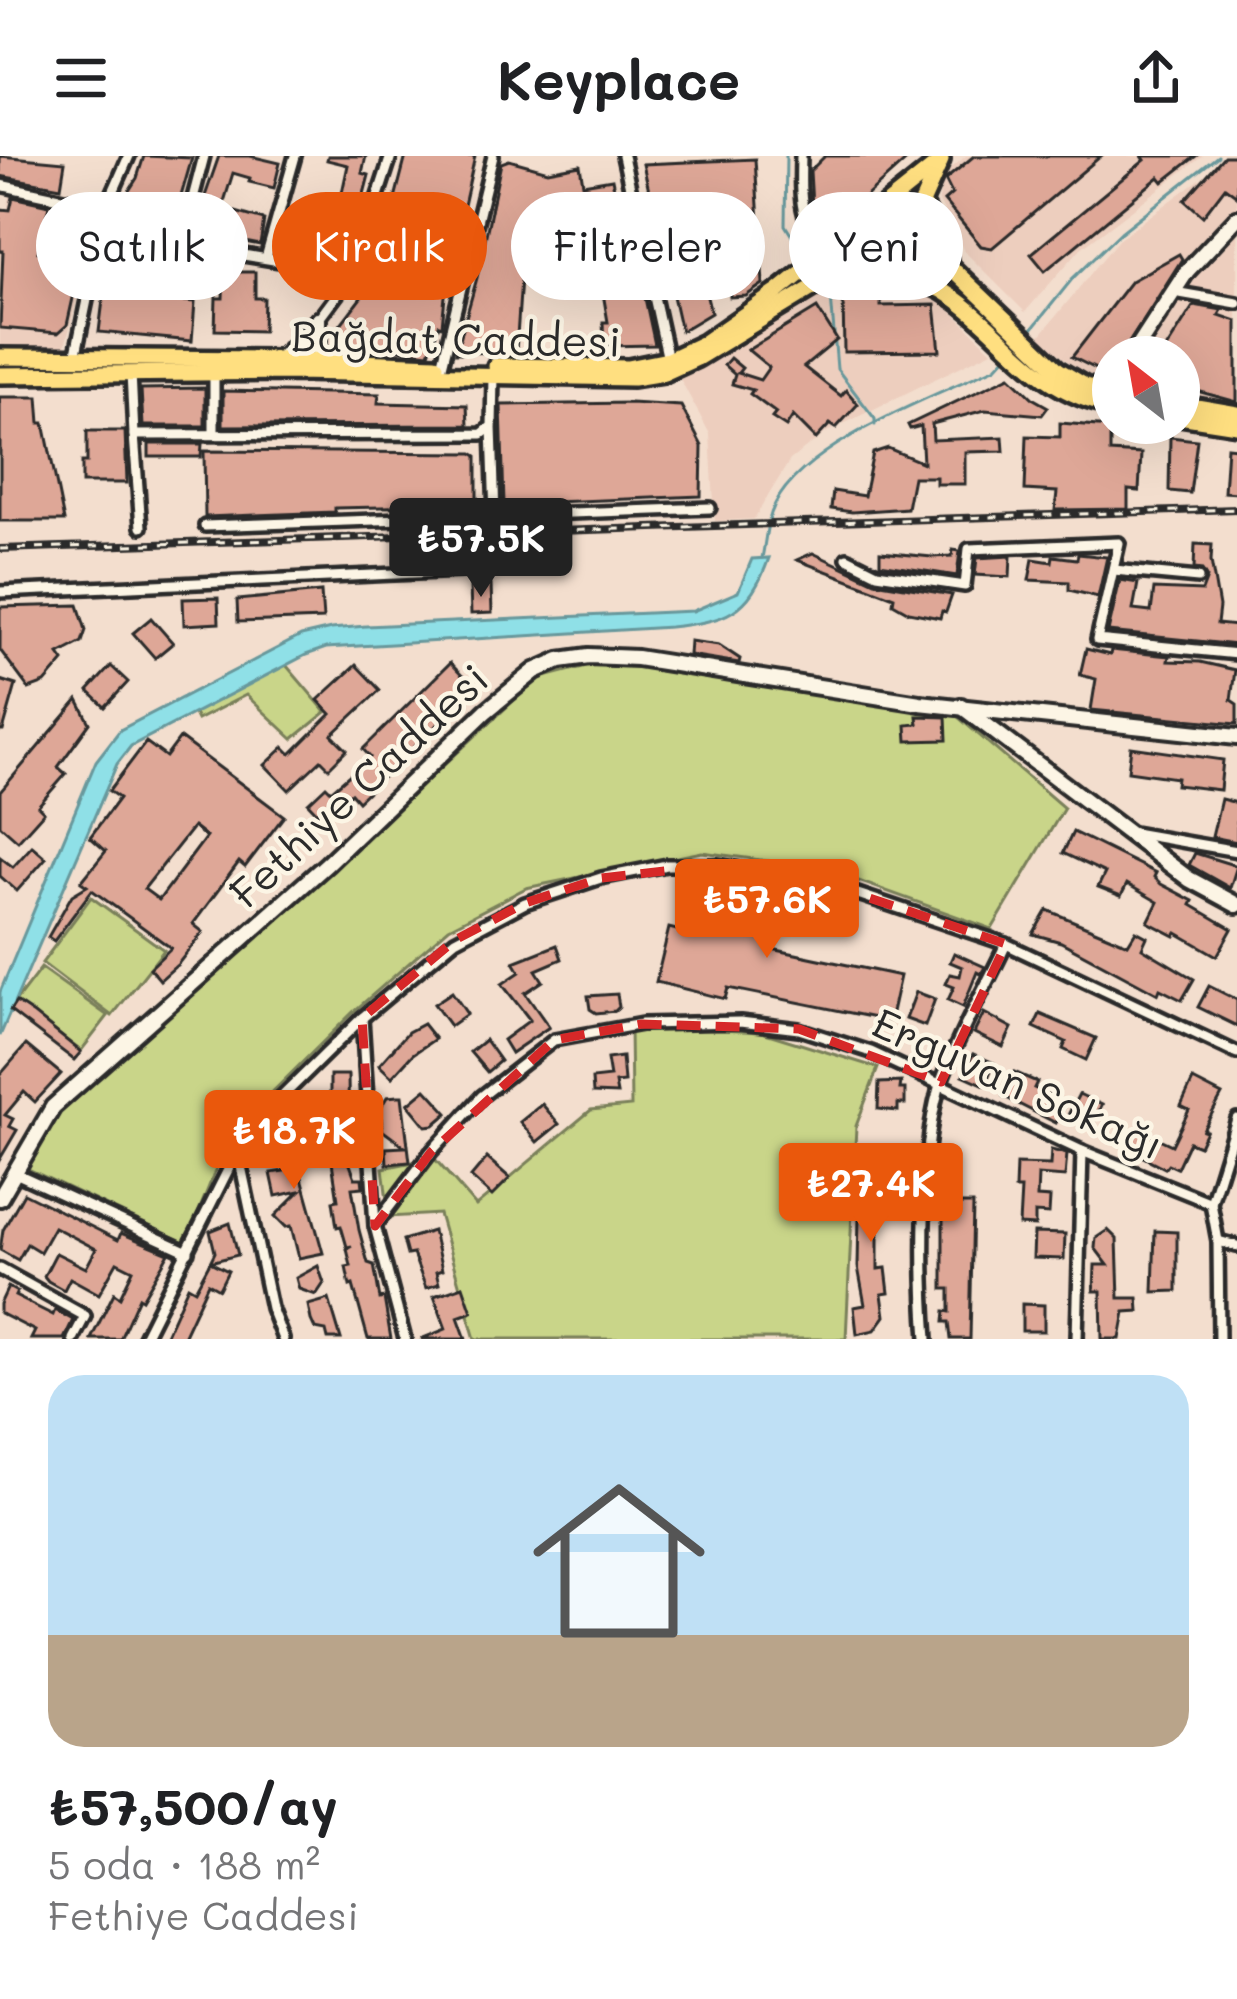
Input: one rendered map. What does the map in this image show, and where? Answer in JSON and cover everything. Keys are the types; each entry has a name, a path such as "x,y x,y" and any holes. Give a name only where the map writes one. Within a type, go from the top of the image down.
{"main road":[{"name":"Bağdat Caddesi","path":"903,192 944,158"},
{"path":"927,192 944,158"},
{"name":"Bağdat Caddesi","path":"0,357 628,368 668,360 704,343 789,281"},
{"name":"Bağdat Caddesi","path":"963,282 989,318"},
{"name":"Bağdat Caddesi","path":"0,375 214,372 633,378 664,373 792,300"},
{"name":"Bağdat Caddesi","path":"960,300 1026,351 1061,391 1092,393"},
{"path":"1200,408 1237,414"},
{"path":"1200,419 1237,425"}],"street":[{"path":"113,192 129,156"},
{"path":"194,192 203,156"},
{"path":"266,258 295,156"},
{"path":"379,192 391,156"},
{"path":"442,366 493,156"},
{"path":"623,156 668,360"},
{"path":"800,192 801,156"},
{"path":"0,185 36,193"},
{"path":"1145,336 1210,243 1237,218"},
{"path":"248,255 272,259"},
{"path":"1174,292 1237,303"},
{"path":"75,358 86,300"},
{"path":"280,359 333,300"},
{"path":"318,320 318,348 327,361"},
{"path":"214,372 214,434"},
{"path":"131,373 141,527"},
{"path":"493,376 495,518"},
{"path":"134,435 468,435 482,434 492,426"},
{"path":"205,526 710,508"},
{"path":"847,558 887,576 965,586 969,550 1119,543 1097,640 1237,654"},
{"path":"0,592 483,570"},
{"path":"1114,570 1198,578"},
{"name":"Fethiye Caddesi","path":"0,1198 52,1107 327,864 486,711 535,671 560,660 637,658 961,706 1189,879 1237,905"},
{"path":"961,706 1237,737"},
{"path":"1123,831 1237,850"},
{"path":"143,1339 248,1130 362,1018 455,940 524,903 601,878 667,865 718,865 831,885 1006,944 1237,1053"},
{"path":"927,1339 923,1280 931,1144 941,1082 1006,944"},
{"path":"362,1018 376,1226 405,1339"},
{"name":"Erguvan Sokağı","path":"376,1226 431,1152 482,1096 554,1040 642,1024 740,1022 799,1029 872,1052 1082,1150 1210,1203"},
{"path":"1219,1339 1218,1241 1210,1203 1237,1119"},
{"path":"238,1150 271,1308 283,1339"},
{"path":"1077,1339 1082,1150"},
{"path":"13,1172 188,1252"},
{"path":"1218,1241 1237,1246"},
{"path":"0,1269 85,1316 73,1339"}],"highlighted area":[{"path":"718,865 831,885 1006,944 941,1082 799,1029 642,1024 554,1040 431,1152 375,1226 362,1018 455,940 525,903 601,878"}],"shaded area":[{"path":"966,156 1203,156 1081,248 1025,312 964,251 963,192 940,192 942,176"},
{"path":"1237,156 1237,406 1200,400 1200,336 1092,336 1092,376 1078,370 1039,337 1118,240"},
{"path":"11,189 36,194 36,300 76,300 64,350 0,348 0,252"},
{"path":"810,300 940,300 992,351 827,432 790,460 754,519 715,521 710,434 679,377"}],"green space":[{"path":"594,664 629,664 957,716 1064,808 992,929 825,869 702,852 526,888 449,928 353,1012 230,1134 186,1243 24,1167 56,1116 537,679"},
{"path":"286,665 326,712 293,739 246,695 197,720 193,712"},
{"path":"91,897 164,950 112,1016 42,963"},
{"path":"41,968 108,1016 81,1051 15,1002"},
{"path":"630,1026 762,1032 878,1068 856,1126 846,1339 475,1339 439,1214 389,1217 383,1168 434,1158 476,1206 591,1110 631,1106"}],"water":[{"path":"769,558 744,603 706,622 326,648 131,746 117,764 0,1036 0,992 96,761 120,730 301,636 366,626 693,611 738,592 752,559"}],"building":[{"path":"0,156 65,162 61,187 0,176"},
{"path":"144,156 192,158 182,192 128,192"},
{"path":"219,156 280,163 274,188 233,173 227,192 206,192"},
{"path":"328,156 366,156 362,173 369,175 365,192 342,192 348,165 327,160"},
{"path":"406,156 475,156 467,192 397,192"},
{"path":"825,156 911,156 871,192 811,192 810,171"},
{"path":"974,156 1101,156 992,248 981,246 963,224 963,192 951,192 945,180"},
{"path":"1142,156 1196,156 1163,182 1159,177 1045,271 1031,254 1145,160"},
{"path":"1224,156 1237,156 1237,196 1225,187 1203,216 1185,200"},
{"path":"755,159 757,192 649,192 643,164"},
{"path":"509,160 548,171 580,165 583,184 612,179 615,192 511,192 511,300 520,300 516,352 456,353 471,300 487,300 487,230 501,163"},
{"path":"13,197 36,202 36,300 73,300 67,325 58,333 0,328 0,209 10,210"},
{"path":"248,216 264,220 260,245 248,243"},
{"path":"1179,254 1182,259 1133,336 1092,336 1092,367 1072,357 1131,281"},
{"path":"248,272 255,272 255,298 264,298 263,331 215,330 216,300 248,300"},
{"path":"103,300 195,302 192,341 99,332"},
{"path":"359,300 445,300 442,326 429,353 338,343 334,333"},
{"path":"604,300 645,300 655,345 604,346 603,322 608,322"},
{"path":"674,300 708,300 711,313 681,331"},
{"path":"843,300 881,300 881,306 935,305 940,351 844,352"},
{"path":"1194,305 1222,310 1219,315 1237,321 1237,402 1200,392 1200,336 1174,336"},
{"path":"817,308 837,340 804,367 841,396 846,390 858,404 836,428 830,424 816,439 793,416 786,427 772,418 776,413 750,394 753,390 732,384 735,375 724,365 730,358 742,368 738,373 760,380 769,367 748,350"},
{"path":"1010,376 1048,407 1042,415 985,410 932,424 933,440 1003,437 1004,451 965,452 965,484 936,484 936,477 913,477 907,508 831,509 833,491 864,496 873,453 888,448 923,463 921,426 910,429 908,425"},
{"path":"205,388 205,426 143,426 141,389"},
{"path":"223,391 379,394 378,403 467,405 468,425 223,426"},
{"path":"0,397 38,397 64,521 0,521"},
{"path":"501,405 681,406 702,446 701,496 504,504"},
{"path":"1060,423 1092,426 1092,444 1110,444 1110,452 1141,454 1139,491 1128,490 1128,509 1055,510 1057,492 1025,490 1027,436 1060,437"},
{"path":"87,431 125,431 127,483 82,483"},
{"path":"149,444 202,444 201,457 149,457"},
{"path":"1170,444 1196,444 1190,493 1169,491"},
{"path":"1227,447 1237,448 1237,493 1224,492"},
{"path":"204,451 472,453 477,456 477,501 475,505 205,517"},
{"path":"1195,544 1212,545 1217,624 1237,626 1237,645 1108,632 1120,580 1138,583 1133,610 1151,612 1154,589 1202,591 1207,578 1202,570 1194,569"},
{"path":"953,550 960,551 957,576 880,564 880,552 932,557 952,556"},
{"path":"813,553 875,582 952,595 946,612 940,618 909,612 893,603 894,597 797,560"},
{"path":"1078,554 1107,557 1098,597 1069,590 1069,582 1029,580 1033,559 1052,562 1053,556 1077,559"},
{"path":"1011,556 1010,577 975,575 977,558"},
{"path":"491,585 492,613 471,614 470,586"},
{"path":"321,592 323,619 238,622 237,600"},
{"path":"218,598 219,623 184,625 183,599"},
{"path":"78,605 86,630 82,642 59,654 64,661 45,683 29,689 0,650 0,607"},
{"path":"151,618 173,643 155,658 133,633"},
{"path":"690,641 719,645 740,659 739,663 689,655"},
{"path":"1086,649 1110,655 1111,650 1169,656 1168,661 1235,670 1231,700 1237,704 1237,724 1091,710 1096,679 1080,675"},
{"path":"450,663 475,689 358,801 351,793 323,819 308,803 326,786 331,791 370,757 363,749"},
{"path":"356,665 380,690 332,735 347,750 329,768 321,760 289,790 265,765 284,747 291,754 331,714 318,700"},
{"path":"111,666 128,682 105,707 88,691"},
{"path":"0,680 16,685 3,731 0,731"},
{"path":"78,700 90,723 58,767 66,774 38,806 44,812 18,841 0,825 0,792"},
{"path":"917,716 946,717 947,740 907,741 906,725 918,724"},
{"path":"180,738 284,816 245,867 239,862 193,924 203,932 160,980 150,968 171,948 92,890 54,941 48,937 72,895 87,886 81,882 106,851 90,837 119,798 109,791 146,742 166,757","holes":["193,827 206,837 159,900 144,889"]},
{"path":"1131,747 1223,760 1220,790 1176,785 1177,778 1128,771"},
{"path":"1221,799 1237,803 1237,842 1212,837"},
{"path":"1073,832 1156,873 1161,884 1232,929 1217,956 1148,922 1158,902 1127,884 1121,896 1098,887 1105,873 1063,853"},
{"path":"32,846 46,858 17,891 0,876 0,857 13,867"},
{"path":"1195,853 1237,866 1230,888 1189,865"},
{"path":"717,886 788,901 785,916 779,915 772,949 900,976 890,1021 728,988 725,999 656,982 669,928 705,937 710,911 696,909 698,899 713,902"},
{"path":"1047,910 1128,944 1136,931 1147,937 1142,948 1194,979 1182,1000 1160,989 1158,994 1061,942 1033,934"},
{"path":"557,945 562,959 536,970 543,981 525,993 549,1027 511,1053 503,1040 530,1020 502,984 520,972 514,962"},
{"path":"954,953 985,967 981,974 977,972 963,1007 948,1000 954,987 946,984 950,974 960,976 962,967 950,962"},
{"path":"1209,986 1237,1000 1237,1026 1198,1007"},
{"path":"452,992 467,1014 450,1026 434,1004"},
{"path":"916,992 935,999 925,1026 906,1019"},
{"path":"617,994 615,1011 590,1009 588,996"},
{"path":"16,1002 81,1052 74,1060 10,1011"},
{"path":"984,1013 1012,1028 1003,1047 974,1033"},
{"path":"1040,1014 1096,1038 1086,1060 1063,1049 1066,1042 1034,1027"},
{"path":"423,1024 435,1039 392,1077 379,1065 408,1032"},
{"path":"485,1040 500,1061 487,1072 470,1052"},
{"path":"26,1045 61,1074 35,1102 24,1092 5,1115 13,1119 9,1126 17,1130 0,1159 0,1075"},
{"path":"973,1054 994,1063 985,1085 963,1075"},
{"path":"622,1057 624,1082 615,1083 617,1094 593,1093 592,1079 610,1077 607,1059"},
{"path":"1014,1072 1066,1103 1056,1123 1003,1096"},
{"path":"330,1075 348,1075 349,1144 330,1145"},
{"path":"1193,1080 1222,1095 1199,1146 1189,1142 1177,1168 1168,1164 1165,1168 1126,1148 1136,1128 1172,1145 1189,1110 1181,1106"},
{"path":"901,1082 905,1104 898,1104 898,1111 878,1109 879,1083"},
{"path":"426,1089 448,1113 426,1126 408,1104"},
{"path":"1079,1094 1102,1105 1092,1125 1069,1113"},
{"path":"402,1096 410,1162 387,1164 386,1148 405,1147 382,1130 381,1107 387,1097"},
{"path":"542,1104 559,1124 537,1142 520,1122"},
{"path":"298,1127 302,1155 296,1156 323,1253 299,1258 291,1226 275,1216 300,1191 276,1196 271,1173 284,1171 282,1153 268,1155 266,1141 276,1130"},
{"path":"1051,1150 1067,1154 1065,1177 1038,1175 1037,1197 1050,1198 1049,1214 1035,1213 1035,1226 1019,1225 1021,1189 1015,1189 1016,1164 1050,1165"},
{"path":"862,1157 891,1159 878,1225 878,1269 886,1268 889,1293 882,1294 885,1316 875,1330 857,1334 854,1307 865,1305 858,1267 865,1187 855,1186"},
{"path":"487,1158 510,1178 492,1196 471,1177"},
{"path":"348,1159 355,1178 362,1178 363,1187 352,1188 359,1230 368,1263 374,1265 380,1299 384,1298 391,1339 368,1339 350,1286 346,1267 351,1266 347,1249 352,1246 347,1247 341,1226 337,1227 332,1162"},
{"path":"24,1193 118,1240 121,1233 169,1253 142,1299 139,1297 120,1339 91,1339 114,1293 120,1297 133,1270 117,1262 99,1294 70,1278 64,1290 44,1276 56,1253 86,1268 96,1249 54,1227 40,1252 27,1244 18,1260 0,1250 3,1230"},
{"path":"955,1199 955,1204 973,1204 970,1339 951,1339 949,1322 944,1322 945,1311 950,1312 950,1289 943,1289 943,1200"},
{"path":"230,1223 238,1255 210,1262 215,1252 210,1231"},
{"path":"1108,1230 1117,1239 1119,1298 1138,1298 1139,1311 1125,1312 1120,1339 1102,1339 1101,1291 1094,1291 1095,1265 1108,1265 1095,1248 1096,1238"},
{"path":"433,1231 442,1270 436,1272 439,1284 426,1288 403,1240"},
{"path":"1155,1231 1177,1232 1177,1291 1153,1292"},
{"path":"1034,1233 1065,1234 1064,1259 1033,1258"},
{"path":"210,1262 228,1271 219,1289 208,1283 182,1339 164,1339 188,1286 195,1290"},
{"path":"318,1266 324,1283 316,1295 299,1289 296,1278"},
{"path":"463,1286 472,1312 458,1317 466,1339 421,1339 446,1329 434,1296"},
{"path":"8,1287 17,1292 15,1296 73,1320 64,1339 31,1339 35,1331 0,1313"},
{"path":"329,1299 341,1339 328,1339 326,1331 315,1329 311,1320 308,1305"},
{"path":"1022,1304 1044,1305 1044,1331 1022,1331"}],"waterway":[{"path":"786,156 785,225 789,231"},
{"path":"1028,334 1073,278 1121,232 1218,156"},
{"path":"831,300 837,369 875,425"},
{"path":"762,558 775,504 814,461 874,424 996,367 1008,354"}],"railway":[{"path":"0,549 1237,509"}]}
